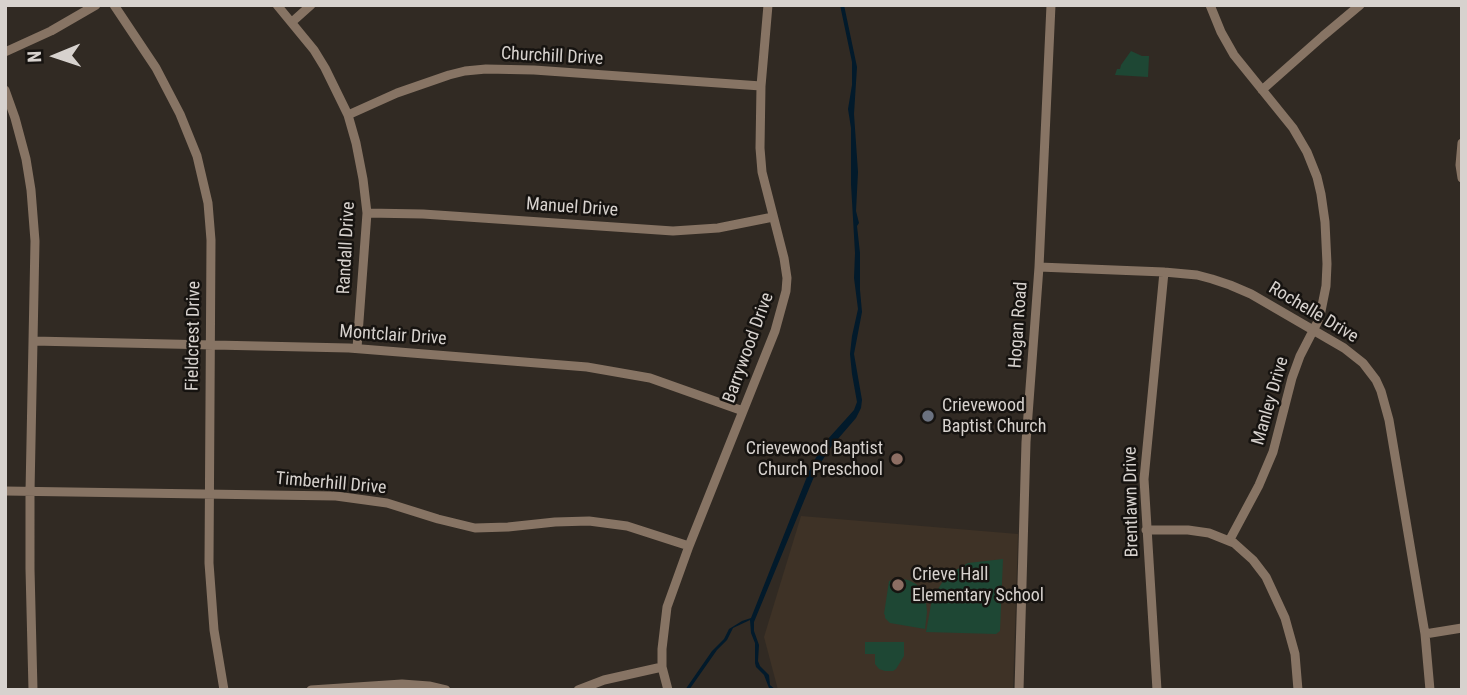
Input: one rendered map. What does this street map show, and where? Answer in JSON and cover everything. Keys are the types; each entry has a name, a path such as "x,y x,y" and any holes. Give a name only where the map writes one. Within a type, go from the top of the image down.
{"street":[{"path":"5,52 51,32 96,5"},
{"name":"Fieldcrest Drive","path":"114,5 159,73 180,114 197,156 206,197 211,230 208,494 211,603 224,690"},
{"name":"Randall Drive","path":"277,5 323,64 348,115 361,163 367,213 357,348"},
{"path":"292,22 311,5"},
{"name":"Barrywood Drive","path":"668,690 662,667 667,607 775,331 786,291 784,258 762,172 760,148 761,86 768,5"},
{"name":"Hogan Road","path":"1019,690 1026,442 1039,267 1051,5"},
{"name":"Manley Drive","path":"1210,5 1219,29 1234,55 1298,136 1314,169 1321,194 1326,237 1327,279 1321,311 1292,378 1268,466 1229,541"},
{"path":"1262,90 1360,5"},
{"name":"Churchill Drive","path":"348,115 419,85 456,73 486,69 761,86"},
{"path":"5,89 22,142 31,190 35,241 30,492 33,690"},
{"path":"1462,143 1462,178"},
{"name":"Manuel Drive","path":"367,213 423,214 673,231 718,228 773,217"},
{"name":"Rochelle Drive","path":"1039,267 1197,275 1251,294 1345,348 1357,358 1381,391 1389,420 1425,634 1430,690"},
{"name":"Brentlawn Drive","path":"1157,690 1146,530 1145,464 1164,272"},
{"name":"Montclair Drive","path":"33,341 357,348 587,367 657,380 743,411"},
{"name":"Timberhill Drive","path":"5,491 354,498 387,503 444,521 479,528 589,521 639,529 689,546"},
{"path":"1146,530 1196,530 1209,533 1239,547 1259,566 1276,595 1285,618 1295,654 1298,690"},
{"path":"1425,634 1462,628"},
{"path":"579,690 604,680 662,667"},
{"path":"311,690 402,684 446,690"}],"shaded area":[{"name":"Crieve Hall Elementary School","path":"801,516 1018,534 1013,690 778,690 764,637"}],"green space":[{"path":"1131,51 1149,56 1148,77 1115,75"},
{"path":"1003,559 1000,631 996,634 926,632 932,599 946,576 968,563"},
{"path":"901,579 916,584 925,593 925,629 890,623 885,618 889,581"},
{"path":"865,642 904,642 904,656 893,671 879,669 875,664 875,654 865,654"}],"water":[{"path":"840,5 844,5 857,67 854,114 862,312 854,354 861,408 818,467 754,622 759,645 758,661 769,675 770,685 776,690 769,688 764,675 756,667 750,620 733,628 689,690 685,690 729,629 751,618 812,464 827,440 854,410 857,402 850,354 858,309 854,278 851,128 848,109 852,62"}],"place":[{"name":"Crievewood Baptist Church","path":"928,416"},
{"name":"Crievewood Baptist Church Preschool","path":"897,459"},
{"name":"Crieve Hall Elementary School","path":"898,585"}]}
